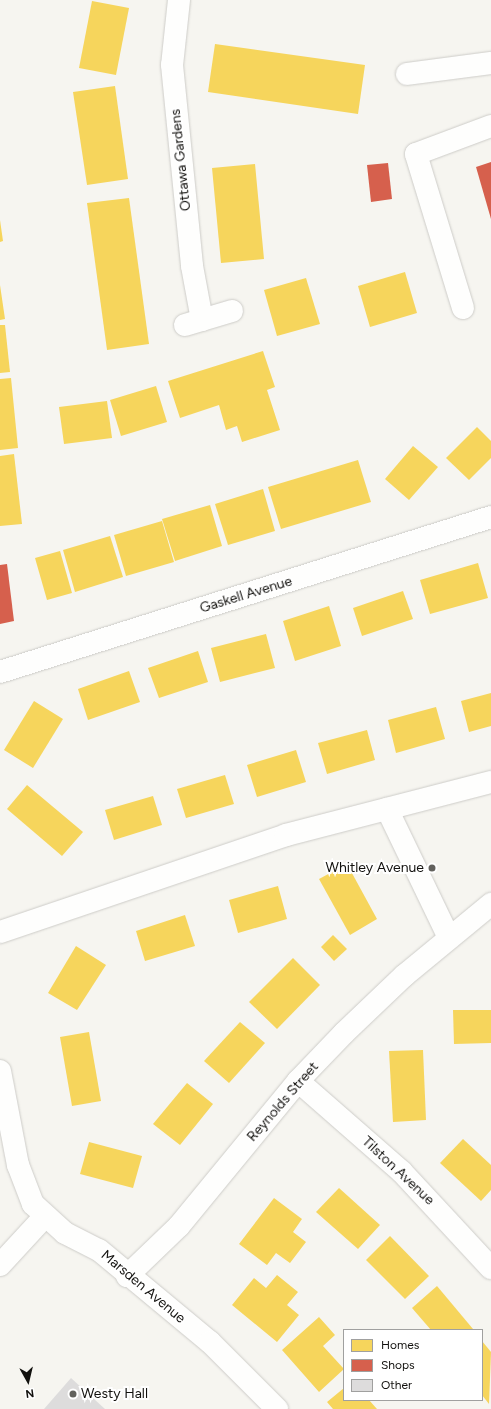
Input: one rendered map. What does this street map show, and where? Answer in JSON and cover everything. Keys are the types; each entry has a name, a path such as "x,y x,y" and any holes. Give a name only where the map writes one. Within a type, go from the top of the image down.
{"street":[{"name":"Ottawa Gardens","path":"179,0 173,40 174,91 192,266 194,322 232,311"},
{"path":"407,74 491,63"},
{"path":"463,308 416,154 491,126"},
{"name":"Gaskell Avenue","path":"0,672 491,517"},
{"path":"0,932 286,835 491,782"},
{"path":"386,809 407,856 449,938"},
{"name":"Reynolds Street","path":"127,1276 179,1226 298,1081 360,1018 449,938 490,906"},
{"name":"Marsden Avenue","path":"0,1071 4,1110 18,1165 33,1204 65,1233 99,1250 127,1276 210,1342 277,1409"},
{"name":"Tilston Avenue","path":"298,1081 402,1172 491,1268"},
{"path":"0,1265 45,1216"}],"building: Homes":[{"path":"92,1 129,8 116,75 79,68"},
{"path":"215,44 365,65 358,114 208,92"},
{"path":"115,86 128,179 87,185 73,92"},
{"path":"255,164 264,259 221,263 212,168"},
{"path":"129,198 149,344 107,350 87,203"},
{"path":"0,220 3,241 0,242"},
{"path":"405,272 417,313 370,327 358,286"},
{"path":"306,278 320,324 277,336 264,290"},
{"path":"0,285 5,319 0,320"},
{"path":"0,325 5,325 10,372 0,373"},
{"path":"263,351 275,387 267,390 280,430 242,442 237,426 226,430 219,405 180,418 168,381"},
{"path":"11,378 18,448 0,450 0,379"},
{"path":"156,386 167,422 121,436 110,400"},
{"path":"107,401 112,438 64,444 59,407"},
{"path":"477,427 491,441 491,458 469,480 446,458"},
{"path":"413,446 438,467 409,500 385,479"},
{"path":"14,454 22,524 0,526 0,456"},
{"path":"358,460 371,502 281,529 268,487"},
{"path":"263,489 275,531 228,545 215,504"},
{"path":"210,505 222,546 175,561 162,519"},
{"path":"162,521 174,562 126,576 114,535"},
{"path":"110,536 123,577 75,592 63,550"},
{"path":"60,551 72,593 47,600 35,558"},
{"path":"478,563 488,598 430,614 420,580"},
{"path":"403,591 413,619 362,636 353,608"},
{"path":"329,606 341,646 295,661 283,621"},
{"path":"266,634 275,668 220,682 211,648"},
{"path":"198,651 208,682 159,698 148,668"},
{"path":"129,671 140,702 88,720 78,689"},
{"path":"491,693 491,726 469,732 461,701"},
{"path":"34,701 63,719 33,768 4,750"},
{"path":"436,707 445,739 396,753 388,720"},
{"path":"367,730 375,760 327,774 318,743"},
{"path":"296,750 306,782 257,797 247,765"},
{"path":"225,775 234,804 186,818 177,789"},
{"path":"27,785 83,832 62,856 7,809"},
{"path":"153,796 162,825 114,840 105,810"},
{"path":"347,864 377,919 350,935 319,879"},
{"path":"278,886 287,919 238,933 229,900"},
{"path":"185,915 195,946 145,961 136,931"},
{"path":"333,935 347,949 334,961 321,947"},
{"path":"76,946 106,965 77,1010 48,993"},
{"path":"293,958 320,985 277,1029 249,1002"},
{"path":"453,1010 491,1010 491,1043 454,1044"},
{"path":"240,1022 265,1043 229,1083 204,1061"},
{"path":"89,1032 101,1101 72,1106 60,1037"},
{"path":"423,1050 426,1120 393,1122 389,1051"},
{"path":"187,1083 213,1104 180,1145 153,1124"},
{"path":"463,1139 491,1165 491,1190 481,1201 440,1163"},
{"path":"89,1142 142,1156 133,1188 80,1174"},
{"path":"339,1188 380,1225 358,1249 316,1212"},
{"path":"274,1198 302,1219 293,1232 306,1242 290,1263 276,1253 267,1265 239,1244"},
{"path":"390,1236 429,1276 405,1299 366,1260"},
{"path":"277,1275 298,1292 287,1305 299,1315 277,1342 232,1305 254,1278 266,1288"},
{"path":"437,1286 473,1329 430,1329 412,1308"},
{"path":"319,1317 335,1335 323,1346 343,1368 343,1370 319,1392 282,1350"},
{"path":"483,1342 491,1352 489,1404 483,1396"},
{"path":"343,1389 343,1401 370,1401 377,1409 333,1409 327,1402"}],"building: Shops":[{"path":"491,162 491,219 476,167"},
{"path":"388,163 392,199 371,202 367,165"},
{"path":"7,564 14,621 0,624 0,565"}],"building: Other":[{"name":"Westy Hall","path":"71,1378 105,1409 44,1409"}],"place":[{"name":"Whitley Avenue","path":"432,868"},
{"name":"Westy Hall","path":"73,1394"}]}
